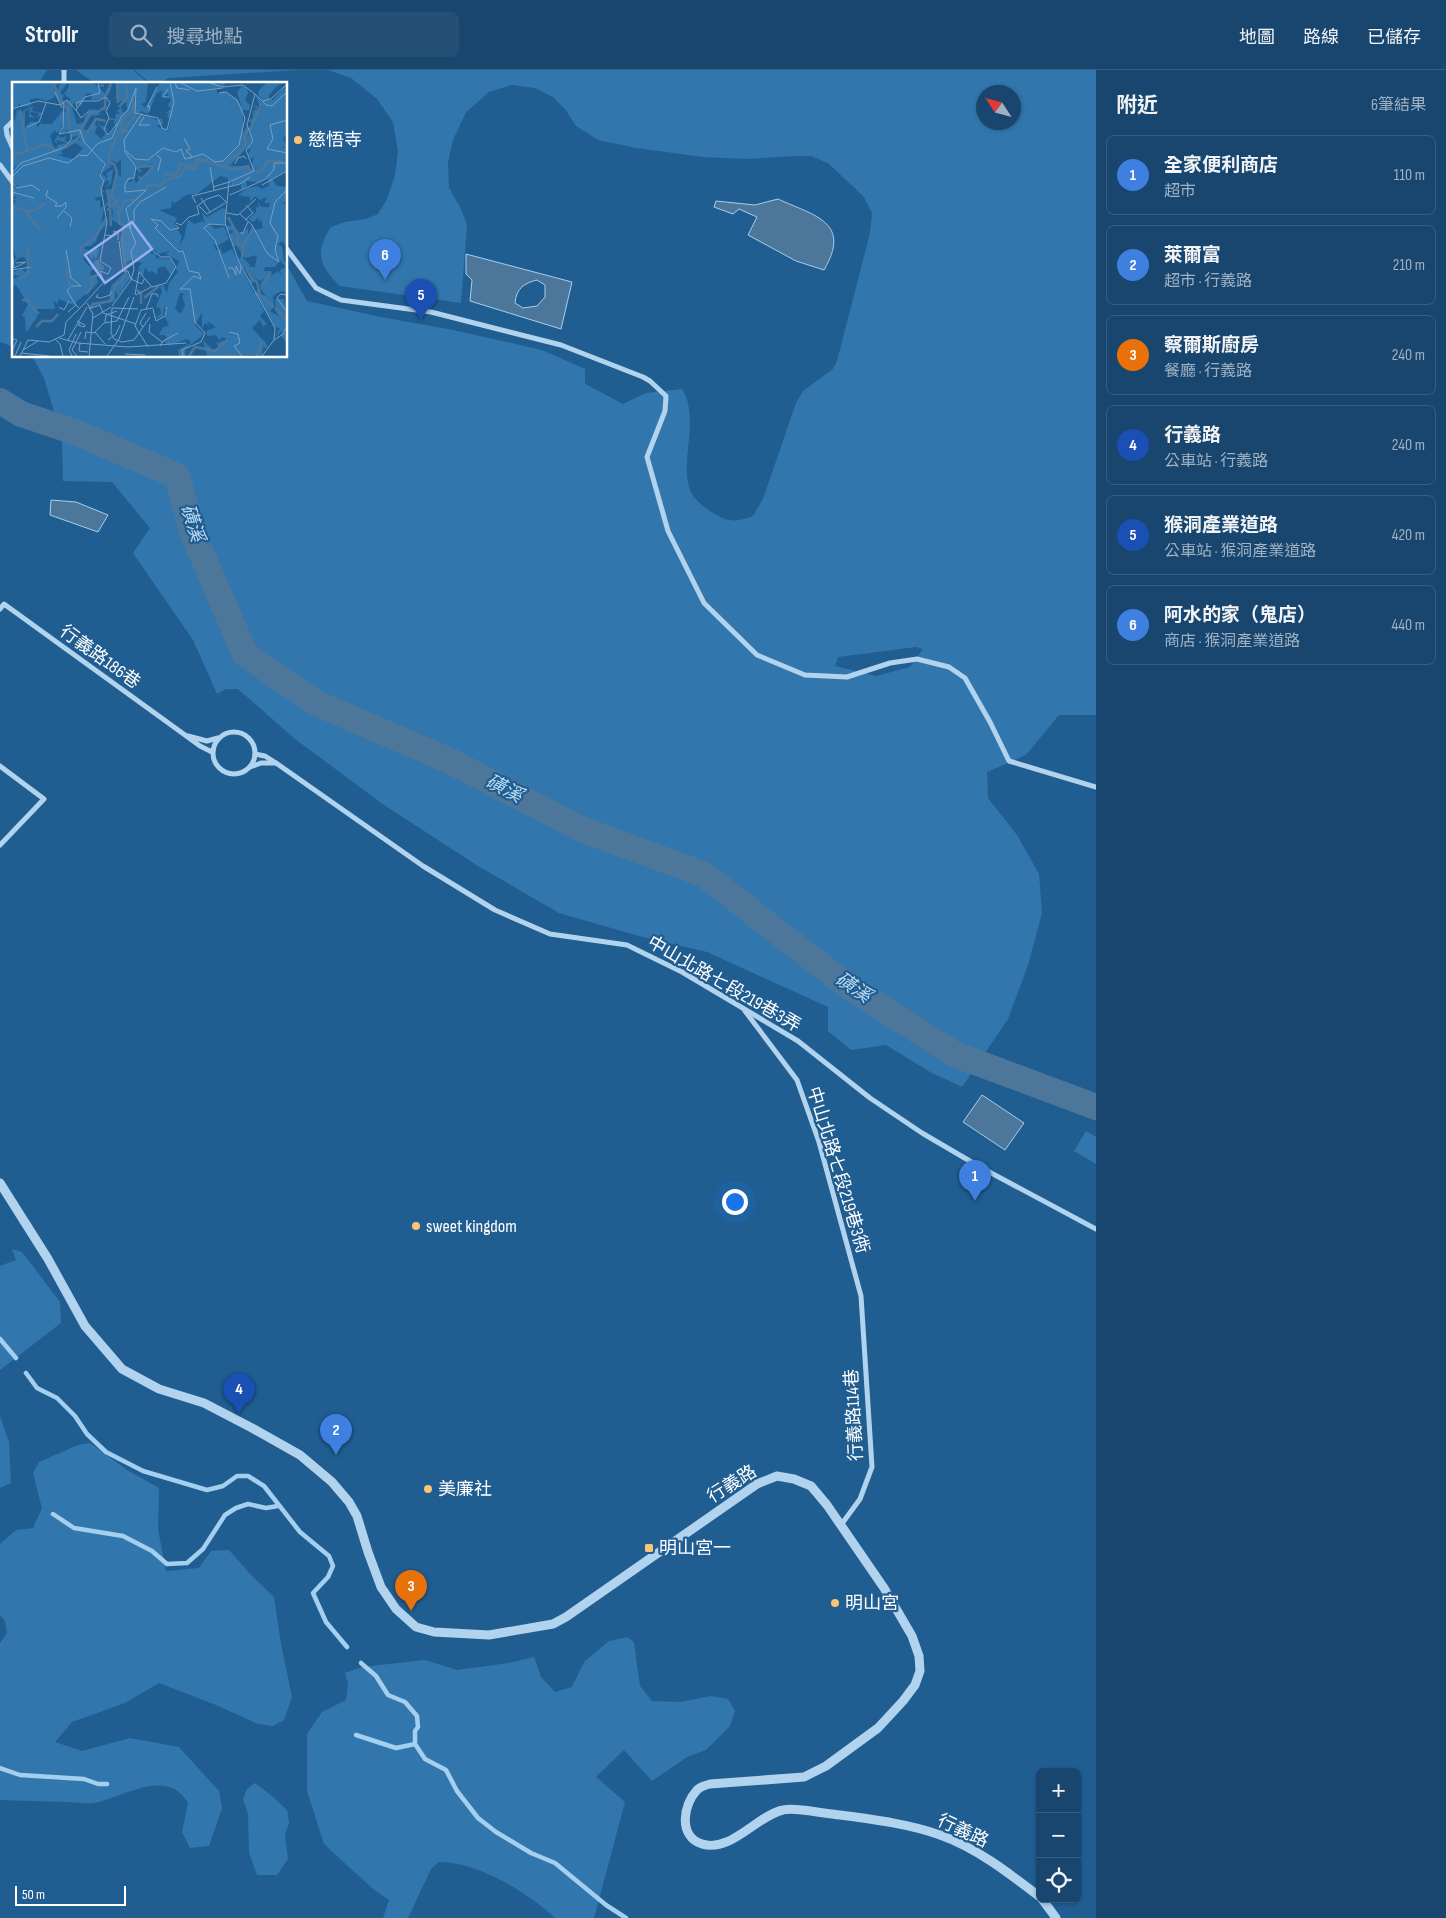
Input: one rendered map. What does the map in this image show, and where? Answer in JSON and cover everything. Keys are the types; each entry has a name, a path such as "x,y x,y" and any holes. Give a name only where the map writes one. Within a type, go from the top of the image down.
{"street":[{"path":"12,122 6,128 6,135 12,147"},
{"path":"0,165 12,181"},
{"path":"288,251 316,288 341,300 431,312 552,343 650,381 666,396 665,411 647,457 668,531 704,603 757,656 805,675 847,677 890,663 917,659 949,667 965,678 1009,761 1096,787"},
{"name":"行義路186巷","path":"0,609 4,604 185,736 212,752"},
{"path":"249,767 255,754 251,740 245,735 231,731 218,738 212,752 217,766 222,771 236,774 261,763 276,763"},
{"name":"行義路186巷","path":"185,736 207,740 218,738"},
{"name":"中山北路七段219巷3弄","path":"255,754 265,756 276,763 424,866 495,910 550,934 627,945 682,972 798,1041 870,1098 922,1133 980,1167 1096,1228"},
{"path":"0,766 44,800 0,845"},
{"name":"中山北路七段219巷3衖","path":"744,1009 797,1080 819,1142 861,1296"},
{"name":"行義路","path":"0,1183 48,1260 85,1326 122,1369 159,1389 204,1404 252,1428 300,1455 332,1482 349,1502 357,1516 381,1587 396,1609 416,1627 434,1632 489,1635 553,1624 566,1617 757,1484 777,1476 794,1478 811,1486 841,1524 884,1588 912,1636 919,1656 920,1671 915,1686 878,1728 826,1766 804,1777 710,1784 698,1789 688,1803 684,1819 688,1833 700,1843 713,1847 728,1842 769,1814 786,1809 877,1820 914,1827 941,1836 987,1859 1036,1894"},
{"name":"行義路114巷","path":"841,1524 860,1499 872,1466 861,1296"},
{"name":"行義路","path":"1045,1903 1056,1918"}],"shaded area":[{"path":"0,70 47,70 39,82 12,82 12,346 0,342"},
{"path":"76,70 133,70 147,82 93,82"},
{"path":"135,70 297,70 168,78 160,82 150,82"},
{"path":"328,70 1096,70 1096,715 1059,715 1026,755 987,772 988,798 1017,835 1039,874 1042,913 1028,965 1008,1019 962,1087 930,1072 886,1045 851,1050 828,1031 828,1007 707,952 639,936 559,913 478,866 384,805 295,739 238,689 226,689 217,694 193,640 133,553 150,528 112,482 63,481 62,438 44,378 33,358 288,358 288,268 307,301 542,350 585,369 585,384 623,404 646,393 682,389 690,414 687,468 691,492 702,505 726,519 741,520 753,516 763,499 796,403 803,391 833,369 837,361 870,233 872,213 864,197 828,163 811,156 747,159 703,157 636,148 598,140 576,126 565,109 553,97 535,88 512,85 489,92 466,112 453,140 448,162 449,188 460,207 467,225 461,303 340,286 323,265 321,251 323,244 331,227 345,222 366,219 378,214 386,201 395,176 398,151 393,122 377,99 351,78","holes":["916,647 923,649 910,667 876,676 835,666 838,657"]},
{"path":"778,199 816,216 832,231 834,241 832,254 824,270 796,261 748,235 757,217 739,209 733,214 714,207 716,201 755,205"},
{"path":"466,254 572,282 561,329 470,301 472,280 466,274","holes":["537,280 545,285 545,297 537,306 523,308 515,303 519,290 528,283"]},
{"path":"51,500 76,502 108,515 98,532 50,515"},
{"path":"982,1095 1024,1123 1005,1150 963,1122"},
{"path":"1086,1131 1096,1137 1096,1164 1074,1151"},
{"path":"12,1249 22,1252 60,1302 61,1323 0,1370 0,1266 16,1260"},
{"path":"0,1416 9,1442 11,1483 0,1488"},
{"path":"90,1443 127,1470 159,1488 158,1529 166,1571 199,1568 211,1551 229,1550 274,1597 292,1697 284,1720 273,1726 258,1724 159,1683 125,1703 72,1722 55,1742 82,1751 130,1738 179,1747 219,1791 222,1808 209,1846 190,1848 182,1832 188,1803 179,1792 169,1787 157,1785 144,1787 93,1803 0,1800 0,1643 7,1633 5,1621 0,1615 0,1544 16,1530 33,1528 42,1508 33,1473 39,1462 78,1445"},
{"path":"627,1637 634,1642 640,1686 652,1701 680,1702 711,1696 728,1699 735,1711 730,1726 706,1750 687,1757 652,1781 624,1750 596,1777 625,1802 594,1918 555,1918 517,1889 501,1880 469,1867 439,1862 431,1869 408,1918 383,1918 389,1900 373,1889 324,1844 307,1791 307,1734 322,1712 346,1700 348,1684 345,1673 362,1667 425,1660 457,1670 509,1663 534,1657 541,1677 555,1692 572,1687 584,1662 609,1641"},
{"path":"255,1783 287,1810 289,1823 285,1835 288,1859 277,1875 257,1875 249,1853 248,1814 243,1799 247,1789"}],"waterway":[{"name":"磺溪","path":"0,401 21,414 75,432 177,476 193,534 245,654 316,703 450,761 581,829 703,874 845,984 954,1054 1096,1107"},
{"path":"0,1339 16,1358"},
{"path":"26,1373 37,1388 57,1398 75,1416 87,1434 106,1452 143,1471 207,1490 223,1486 237,1476 248,1476 264,1486 300,1532 329,1556 333,1566 328,1577 313,1593 326,1622 347,1647"},
{"path":"53,1514 74,1528 123,1536 152,1551 167,1564 187,1563 203,1549 225,1515 236,1508 248,1504 266,1508 278,1506"},
{"path":"361,1663 376,1676 388,1695 405,1702 417,1716 418,1727 415,1731 415,1744 425,1759 446,1770 457,1791 478,1818 496,1832 531,1853 555,1863 606,1905 626,1918"},
{"path":"356,1735 396,1748 415,1744"},
{"path":"0,1768 20,1775 84,1779 98,1784 107,1784"}],"place":[{"name":"慈悟寺","path":"298,140"},
{"name":"阿水的家（鬼店）","path":"385,280"},
{"name":"猴洞產業道路","path":"421,320"},
{"name":"全家便利商店","path":"975,1201"},
{"name":"sweet kingdom","path":"416,1226"},
{"name":"行義路","path":"239,1414"},
{"name":"萊爾富","path":"336,1455"},
{"name":"美廉社","path":"428,1489"},
{"name":"明山宮一","path":"649,1548"},
{"name":"明山宮","path":"835,1603"},
{"name":"察爾斯廚房","path":"411,1611"}]}
